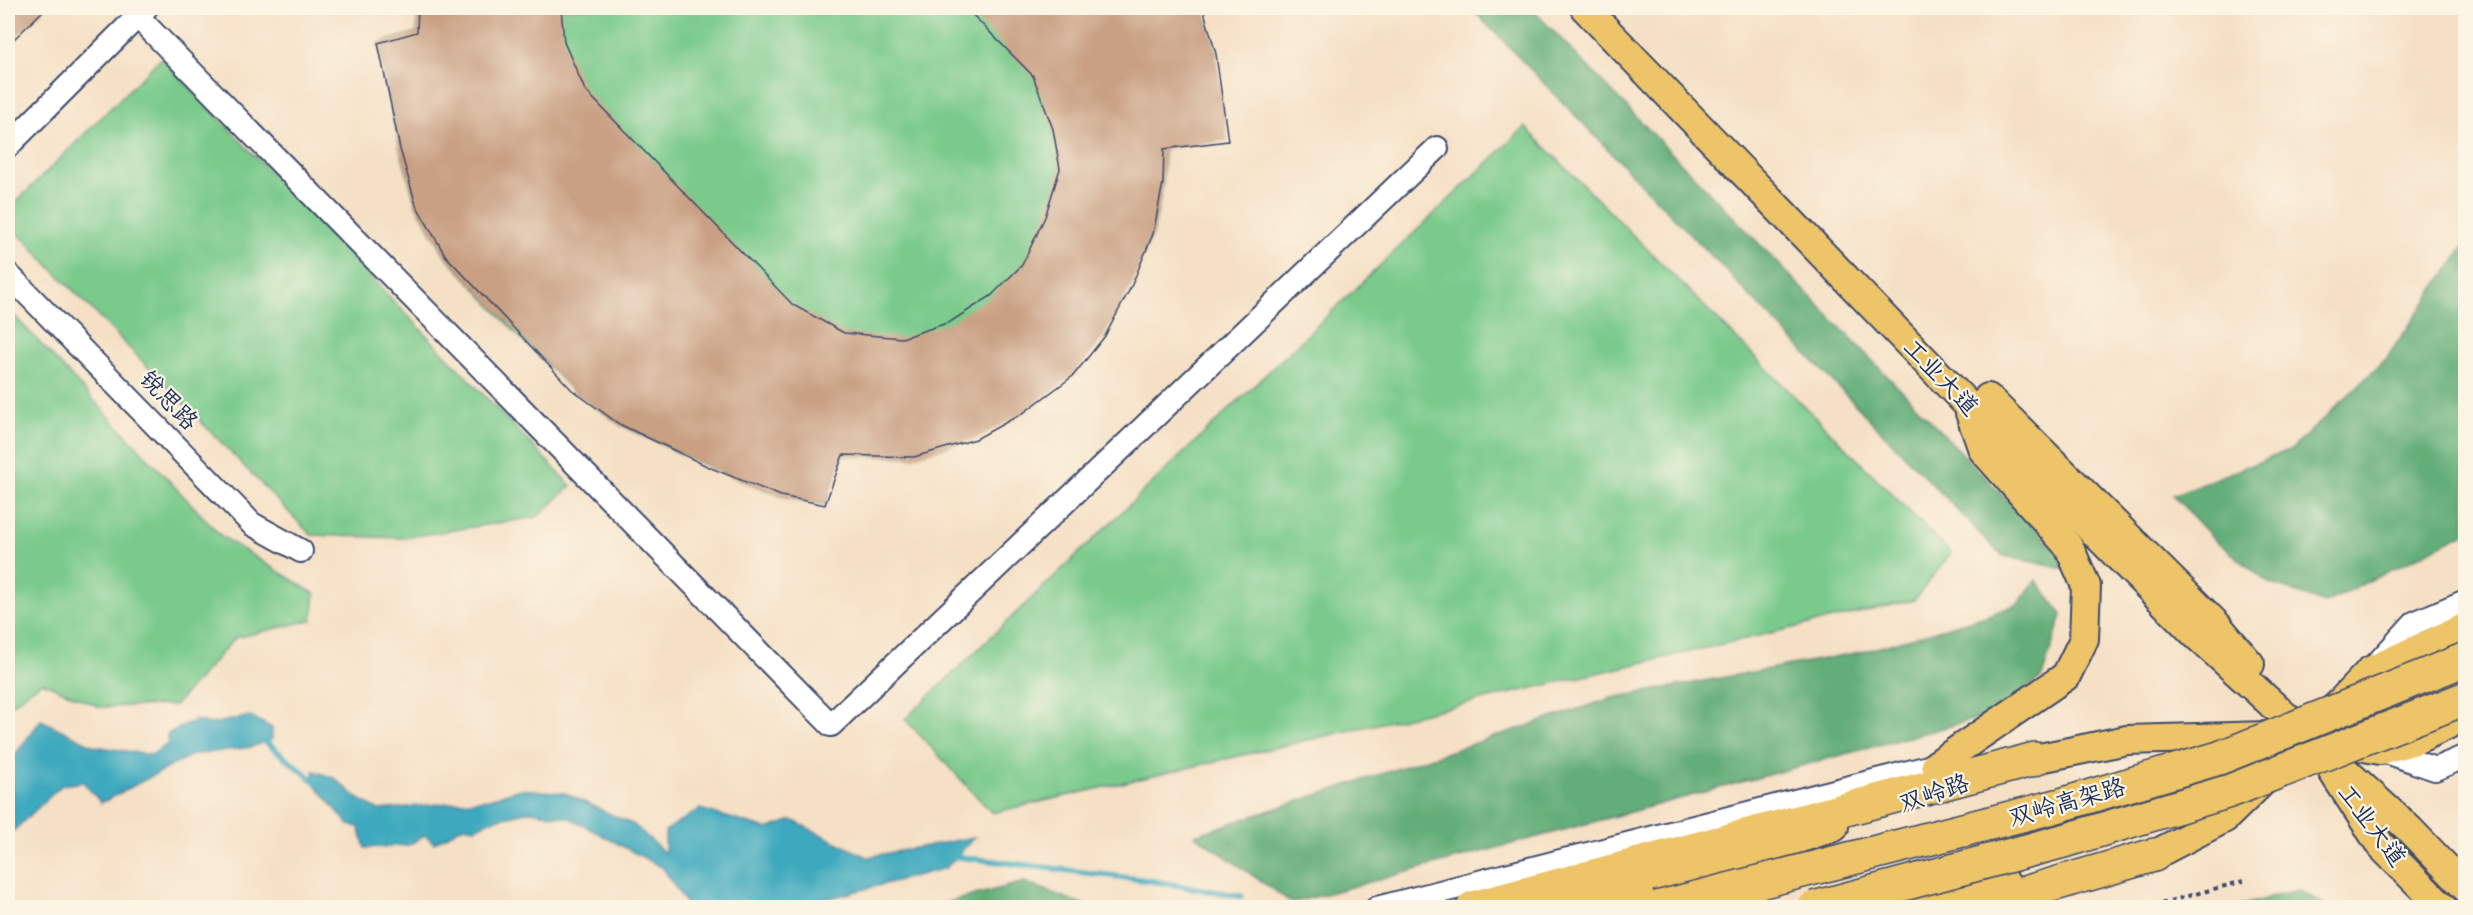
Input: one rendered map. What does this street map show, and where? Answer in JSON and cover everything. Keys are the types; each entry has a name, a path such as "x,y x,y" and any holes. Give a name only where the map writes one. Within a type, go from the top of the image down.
{"highway":[{"name":"双岭高架路","path":"1657,908 2057,806 2219,758 2466,659"},
{"name":"双岭高架路","path":"1814,908 2067,840 2230,791 2466,698"},
{"path":"1473,908 1680,851 2035,759"},
{"path":"1973,908 2154,855"}],"main road":[{"name":"工业大道","path":"1585,8 1966,403 2194,634 2409,829 2466,888"},
{"name":"工业大道","path":"1612,8 1980,389 2217,625 2309,736 2381,846 2443,908"},
{"path":"1936,765 2066,676 2084,639 2086,586 2069,547 1983,450 1966,403"},
{"path":"1891,908 2154,855 2225,818 2309,736 2370,671 2466,627"},
{"name":"双岭路","path":"1570,908 1698,873 2035,759 2127,740 2309,736 2380,750 2415,740 2466,716"}],"street":[{"path":"8,146 141,12 831,725 1437,148"},
{"name":"锐思路","path":"8,274 252,524 301,551"},
{"path":"2370,671 2414,623 2466,601"},
{"path":"2380,750 2435,769 2466,756"},
{"path":"1377,908 1936,765 2035,759"},
{"path":"2015,908 2154,855"}],"path":[{"path":"2144,908 2247,879"}],"green space":[{"path":"418,8 1203,8 1216,54 1164,149 1163,183 1153,234 914,457 843,455 825,505 781,496 711,468 619,424 572,390 514,331 445,255 416,205 400,149 378,43 417,32"},
{"path":"1471,8 1531,8 2077,572 2001,555"},
{"path":"161,58 571,486 537,517 403,538 311,535 8,223 8,210"},
{"path":"1525,127 1951,553 1914,600 992,813 905,719"},
{"path":"2465,245 2465,533 2325,603 2267,582 2215,540 2173,495 2292,449 2386,359"},
{"path":"8,309 221,536 315,594 312,620 235,638 175,705 100,707 42,682 8,707"},
{"path":"2036,580 2062,615 2042,677 1987,716 1292,903 1195,835 1612,698 1866,651 1983,617 2018,604"},
{"path":"1024,882 1090,907 929,907"},
{"path":"2298,890 2329,907 2235,907"}],"water":[{"path":"250,716 272,728 272,739 252,747 192,755 101,803 83,782 62,785 8,836 8,764 41,720 94,746 151,755 168,744 167,734 195,720 211,724"},
{"path":"314,771 334,778 359,799 379,810 489,799 520,789 565,793 634,825 665,853 665,831 700,809 767,829 792,820 867,857 975,837 946,868 796,907 688,907 663,868 570,818 531,811 492,820 475,828 464,826 434,843 425,835 409,845 365,848 359,827 349,825 312,781"}],"building":[{"path":"8,8 46,8 8,45"},
{"path":"418,8 561,8 564,42 585,90 793,305 844,333 902,338 950,322 991,296 1022,265 1045,217 1060,169 1053,129 1033,76 966,8 1203,8 1216,54 1228,141 1164,149 1163,183 1153,234 1131,287 1105,336 1073,376 1023,413 976,439 914,457 843,455 825,505 781,496 711,468 619,424 572,390 445,255 416,205 400,149 378,43 417,32"}],"waterway":[{"path":"261,738 318,784"},
{"path":"952,856 1153,881 1241,896"}]}
